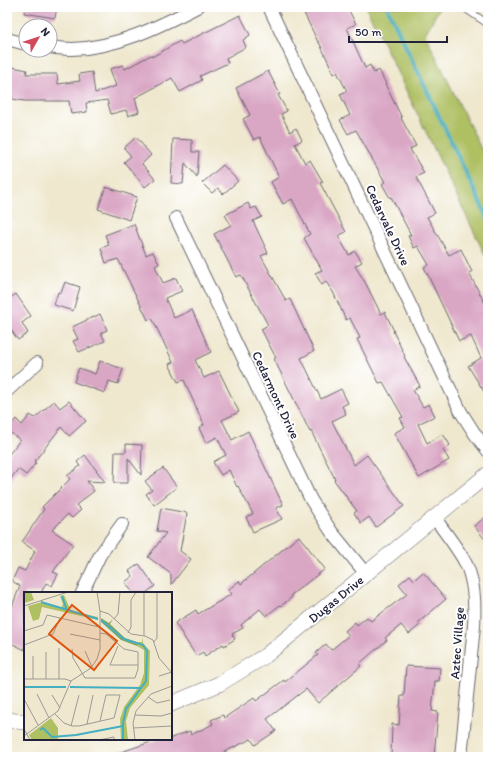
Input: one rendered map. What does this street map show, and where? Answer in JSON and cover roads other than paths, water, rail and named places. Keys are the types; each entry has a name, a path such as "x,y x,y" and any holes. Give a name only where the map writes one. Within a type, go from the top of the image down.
{"street":[{"path":"58,48 90,48 118,41 161,25 196,7"},
{"name":"Cedarvale Drive","path":"269,7 461,412 488,451"},
{"path":"7,39 18,42"},
{"name":"Cedarmont Drive","path":"176,218 311,500 331,531 366,574"},
{"path":"7,391 36,363"},
{"name":"Dugas Drive","path":"172,704 219,684 250,666 288,639 488,474"},
{"name":"Aztec Village","path":"435,518 466,564 473,587 475,613 461,757"},
{"path":"82,592 100,555 122,524"},
{"path":"7,720 24,722"}],"lane":[{"path":"462,7 488,24"}],"waterway":[{"path":"387,7 488,219"}]}
